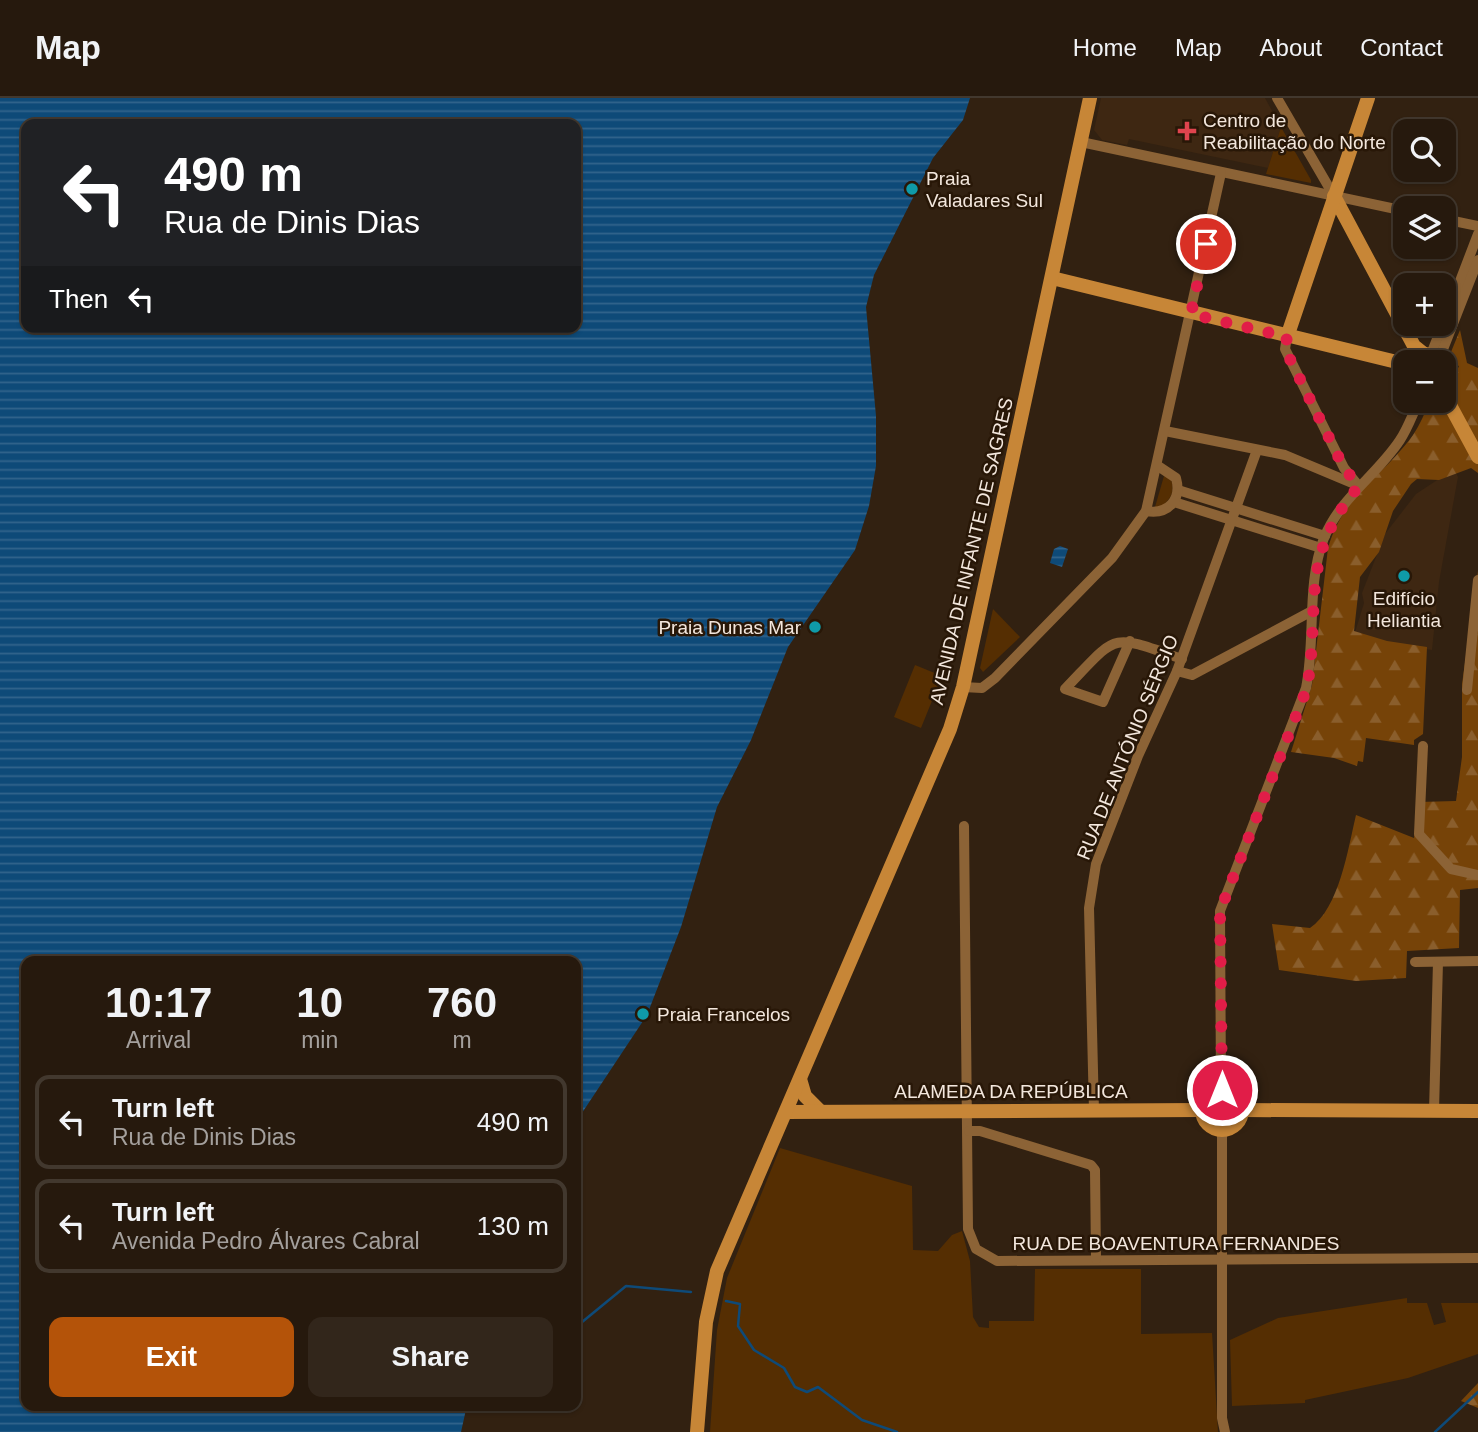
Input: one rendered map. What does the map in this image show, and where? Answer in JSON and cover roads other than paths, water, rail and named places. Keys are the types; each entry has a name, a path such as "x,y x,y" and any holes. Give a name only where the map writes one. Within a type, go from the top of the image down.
{"main road":[{"name":"AVENIDA DE INFANTE DE SAGRES","path":"697,1432 705,1332 717,1271 950,729 963,687 1090,98"},
{"path":"1287,337 1368,98"},
{"path":"1334,196 1414,346 1419,350"},
{"path":"1052,278 1393,361"},
{"path":"1454,413 1478,457"},
{"path":"800,1079 805,1096 820,1111"},
{"path":"1222,1090 1236,1096 1242,1110 1236,1124 1222,1130 1208,1124 1202,1110 1207,1096 1222,1090"},
{"name":"ALAMEDA DA REPÚBLICA","path":"786,1112 1202,1110"},
{"path":"1242,1110 1478,1111"}],"street":[{"path":"1277,98 1334,196"},
{"path":"1081,142 1393,208"},
{"path":"963,687 982,688 995,678 1112,558 1146,511 1220,173"},
{"path":"1456,221 1478,226"},
{"path":"1456,292 1478,234"},
{"path":"1431,350 1478,260"},
{"path":"1287,337 1285,349 1344,468 1359,486"},
{"path":"1222,1090 1220,911 1307,688 1312,659 1312,611 1321,548 1342,505 1400,440 1413,413"},
{"path":"1165,431 1284,455 1359,486"},
{"name":"RUA DE ANTÓNIO SÉRGIO","path":"1094,1111 1089,908 1096,864 1138,756 1182,659 1257,450"},
{"path":"1146,511 1162,512 1176,496 1173,473 1158,466"},
{"path":"1176,496 1237,509 1325,536"},
{"path":"1176,496 1232,520 1321,548"},
{"path":"1467,690 1478,580"},
{"path":"1177,671 1192,675 1312,611"},
{"path":"1130,641 1103,702 1065,689 1107,645 1120,640 1130,641 1182,659"},
{"path":"1423,746 1419,834 1451,869 1478,876"},
{"name":"RUA DE BOAVENTURA FERNANDES","path":"964,826 968,1229 976,1249 997,1261 1478,1258"},
{"path":"1415,962 1478,961"},
{"path":"1434,1111 1438,962"},
{"path":"1222,1130 1222,1418 1225,1432"},
{"path":"968,1131 980,1131 1091,1165 1095,1170 1096,1259"}],"water":[{"path":"0,98 970,98 963,120 933,158 874,275 866,307 876,416 876,466 869,506 855,550 788,647 751,740 717,807 681,927 647,1015 581,1114 581,956 21,956 21,1411 466,1411 461,1432 0,1432"},
{"path":"1060,546 1068,549 1062,567 1050,563 1054,549"}],"waterway":[{"path":"581,1323 626,1286 691,1292"},
{"path":"726,1301 740,1304 738,1326 754,1350 784,1368 795,1387 807,1392 818,1387 862,1420 897,1432"},
{"path":"1435,1432 1478,1392"}],"place":[{"name":"Centro de Reabilitação do Norte","path":"1187,131"},
{"name":"Praia Valadares Sul","path":"912,189"},
{"name":"Edifício Heliantia","path":"1404,576"},
{"name":"Praia Dunas Mar","path":"815,627"},
{"name":"Praia Francelos","path":"643,1014"}]}
